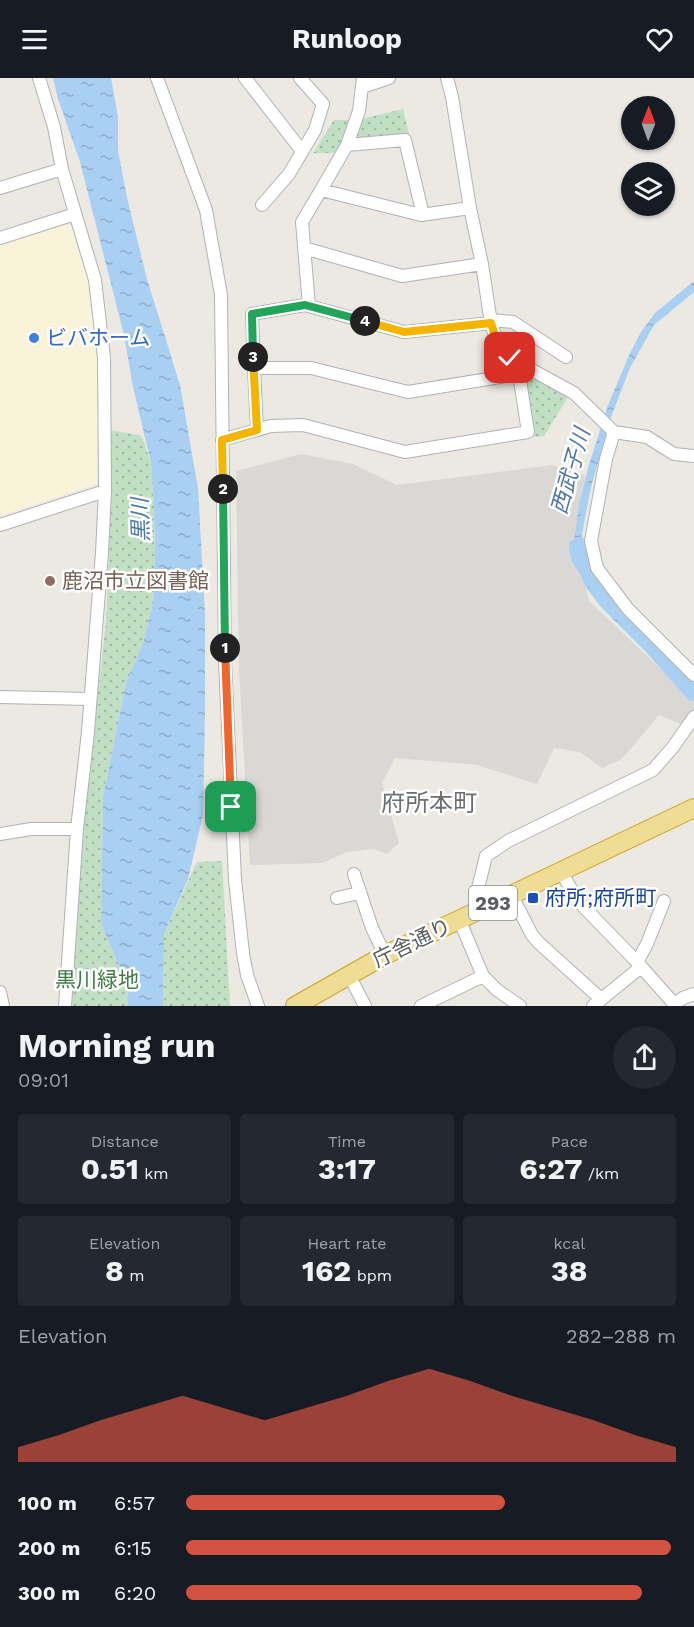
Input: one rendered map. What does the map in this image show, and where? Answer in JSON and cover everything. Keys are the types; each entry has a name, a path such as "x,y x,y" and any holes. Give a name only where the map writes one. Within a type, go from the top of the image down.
{"highway":[{"name":"庁舎通り","path":"295,1006 385,955 694,808"}],"street":[{"path":"39,78 94,280 103,347 105,491 102,553 88,732 77,829 65,1006"},
{"path":"157,78 206,210 221,295 225,661 235,880 243,953 258,1006"},
{"path":"245,78 302,151"},
{"path":"262,205 289,174 315,130 323,104 300,78"},
{"path":"309,306 302,222 347,145 359,111 363,82 389,78"},
{"path":"448,80 491,321 497,342 510,358 574,393 614,432 647,437 674,454 694,456"},
{"path":"347,145 405,140 423,215"},
{"path":"0,188 62,169"},
{"path":"321,190 423,215 470,208"},
{"path":"0,238 75,214"},
{"path":"304,248 402,276 482,264"},
{"path":"257,430 252,314 305,305 404,332 491,321 513,322 566,357"},
{"path":"222,440 271,426 303,425 405,452 528,432 519,374 408,392 311,368 254,368"},
{"path":"614,432 606,459 591,541 597,568 628,609 694,675"},
{"path":"0,525 105,491"},
{"path":"0,697 90,699"},
{"path":"483,908 476,896 486,856 508,841 653,770 694,717"},
{"path":"0,834 31,829 77,829"},
{"path":"561,871 577,900 675,1005 683,998 694,994"},
{"path":"337,898 358,881 372,928 385,955"},
{"path":"511,894 539,944 597,1003 639,964 664,901"},
{"path":"459,919 483,976 497,990 520,1006"},
{"path":"349,975 365,1006"},
{"path":"421,1006 483,976"},
{"path":"0,992 3,1006"}],"shaded area":[{"name":"ビバホーム","path":"66,224 77,229 95,289 103,362 102,482 0,516 0,244"},
{"path":"301,454 353,464 397,485 552,465 585,475 574,551 590,602 694,700 694,722 690,728 659,715 622,759 602,768 580,752 554,748 537,784 477,765 395,758 382,783 399,843 387,854 374,849 347,852 323,863 250,865 239,670 236,471"}],"green space":[{"path":"403,109 409,134 364,141 356,135 361,119"},
{"path":"334,120 352,120 345,138 335,153 313,153"},
{"path":"525,373 568,397 544,436 535,437"},
{"name":"黒川緑地","path":"110,430 139,435 143,439 151,463 154,501 153,603 143,643 126,683 103,796 101,923 128,988 128,1006 68,1006 77,878 106,622 112,486"},
{"name":"黒川緑地","path":"222,861 230,1006 163,1006 164,934 197,862"}],"water":[{"path":"53,78 111,78 118,117 118,151 128,202 147,279 180,385 198,488 205,614 203,815 188,879 164,934 163,1006 128,1006 128,988 101,923 103,796 126,683 143,643 153,603 155,552 151,463 133,387 124,335 80,162"},
{"path":"694,281 694,292 654,325 630,368 611,417 591,487 582,534 592,582 599,593 694,688 694,700 600,606 585,586 577,564 574,542 579,504 588,468 608,405 630,353 641,332 655,313"}],"waterway":[{"name":"西武子川","path":"579,547 581,557 594,578 694,691"}],"place":[{"name":"ビバホーム","path":"34,338"},
{"name":"鹿沼市立図書館","path":"50,581"},
{"name":"府所;府所町","path":"533,898"}],"district":[{"name":"府所本町","path":"429,803"}],"route":[{"path":"231,807 225,661 222,440 257,430 252,314 305,305 404,332 491,323 497,342 510,358"}],"water label":[{"name":"黒川","path":"140,520"}]}
